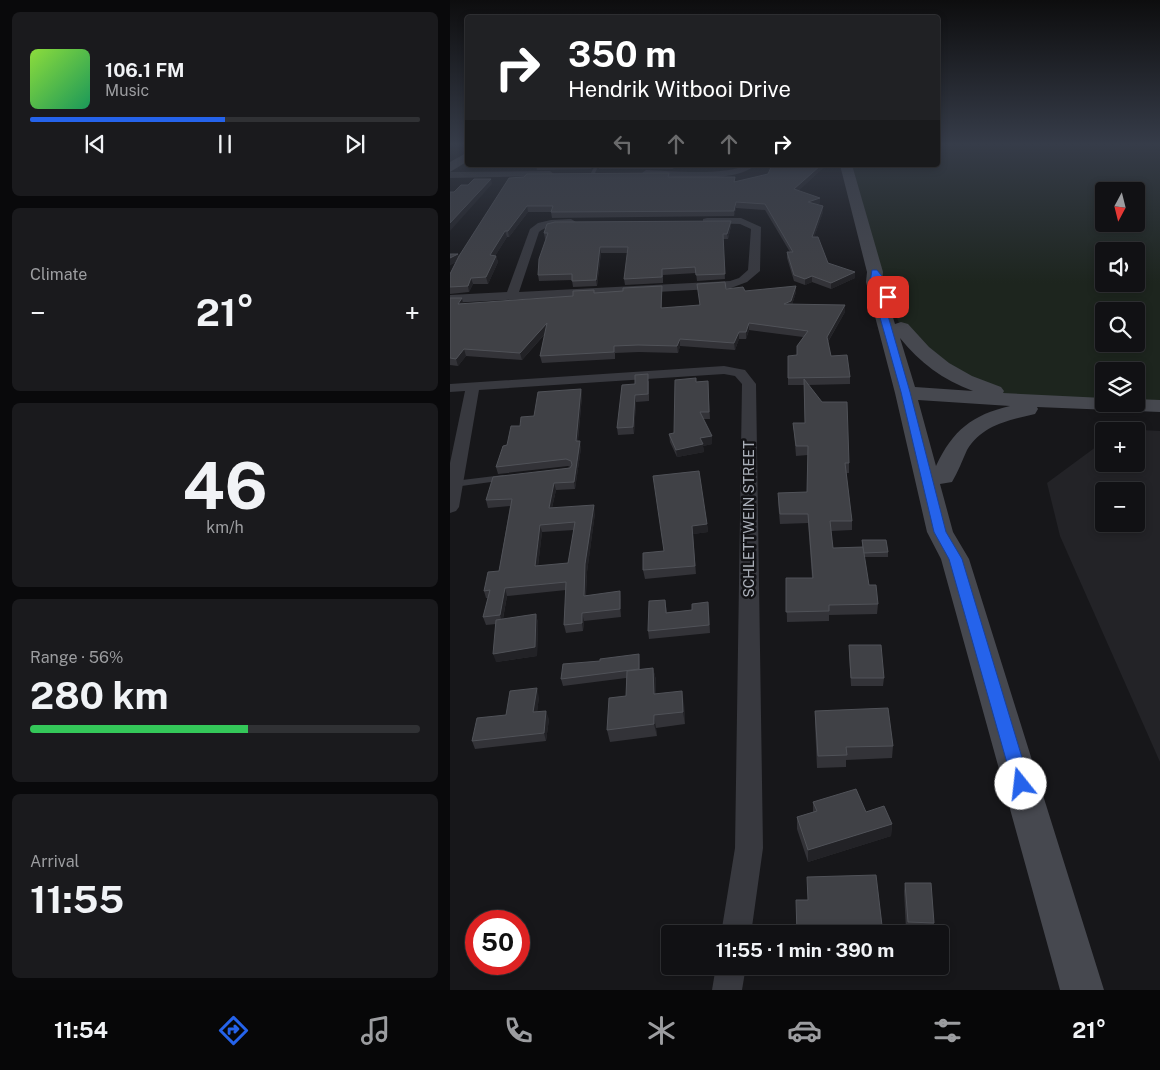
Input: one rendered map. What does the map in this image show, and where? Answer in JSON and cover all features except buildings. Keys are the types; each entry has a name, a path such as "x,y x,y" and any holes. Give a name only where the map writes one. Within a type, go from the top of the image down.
{"main road":[{"path":"853,191 875,272 874,282 943,477 957,532 955,559"},
{"path":"875,272 882,281 901,328 940,532 955,559 1082,990"},
{"path":"901,328 922,354 951,374 975,385 1027,400"},
{"path":"914,393 1070,403 1160,406"},
{"path":"943,477 957,446 975,426 1000,414 1070,403"}],"street":[{"path":"450,299 731,284 750,276 754,271 756,227 748,222 741,221 692,221"},
{"path":"512,296 534,231 538,227 556,222 585,222"},
{"name":"SCHLETTWEIN STREET","path":"450,388 724,370 740,374 749,384 749,848 737,925"},
{"path":"450,507 473,386"},
{"path":"727,990 729,975"}],"lane":[{"path":"454,484 511,477"}],"shaded area":[{"path":"853,191 1095,191 1095,232 1145,232 1145,191 1160,191 1160,406 1145,405 1145,362 1095,362 1095,403 1027,400 975,385 901,328 882,281 875,272"},
{"path":"1145,430 1160,431 1160,762 1060,536 1047,483 1095,448 1095,472 1145,472"}],"route":[{"path":"888,297 882,281 875,272 874,282 906,392 940,532 955,559 1021,784"}]}
